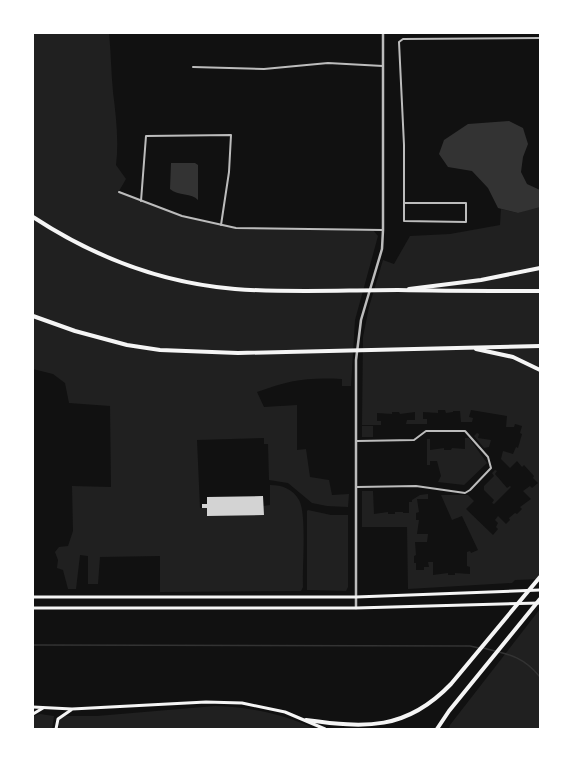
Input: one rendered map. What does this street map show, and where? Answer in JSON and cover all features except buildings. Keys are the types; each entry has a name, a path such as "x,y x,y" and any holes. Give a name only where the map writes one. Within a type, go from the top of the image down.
{"highway":[{"path":"33,217 68,239 97,253 136,268 172,279 204,285 246,290 386,291 481,280 540,268"},
{"path":"399,290 540,292"},
{"path":"33,316 75,331 127,345 160,350 238,353 540,346"},
{"path":"466,347 508,355 540,370"},
{"path":"306,720 358,726 394,720 419,710 434,699 465,668 540,577"},
{"path":"437,729 482,671 540,601"}],"main road":[{"path":"33,597 356,597 540,590"},
{"path":"33,608 356,608 540,601"},
{"path":"33,707 72,709 225,701 273,708 306,720 325,729"},
{"path":"33,714 43,708"},
{"path":"56,729 56,723 59,717 72,709"}],"street":[{"path":"356,608 357,352 361,320 382,249 383,33"},
{"path":"404,203 466,203 466,222 405,222 404,203 404,145 399,42 403,39 540,38"},
{"path":"193,67 264,69 323,63 383,66"},
{"path":"141,201 146,136 231,135 229,172 221,225"},
{"path":"119,192 182,216 221,225 258,229 383,230"},
{"path":"357,441 414,440 426,432 463,430 468,433 488,457 491,464 490,470 465,493 416,486 357,487"}],"shaded area":[{"path":"33,33 109,33 112,85 117,128 116,165 126,179 119,191 182,216 236,228 373,230 378,236 355,320 351,386 342,386 342,379 319,378 289,382 257,392 264,407 297,405 297,450 306,449 310,477 329,480 332,495 349,494 348,507 327,506 312,503 288,483 269,480 268,444 264,444 264,438 197,440 200,508 207,508 207,516 263,515 263,506 270,505 270,485 287,488 297,496 301,507 304,529 303,587 301,591 160,592 160,556 100,557 98,584 88,584 88,556 80,555 76,589 68,589 63,570 57,568 58,560 55,552 59,547 68,546 73,531 72,486 111,487 110,406 69,403 65,383 53,374 33,369"},
{"path":"509,121 523,128 528,144 523,157 521,172 527,184 540,190 540,207 518,213 498,208 488,188 472,171 448,167 439,154 444,140 468,124"},
{"path":"171,163 195,163 198,165 198,200 192,196 177,193 170,189"},
{"path":"540,207 540,579 515,580 512,583 408,589 407,527 362,527 362,491 373,491 374,514 388,512 388,514 395,514 395,512 409,513 409,502 412,502 412,500 420,495 428,494 428,499 417,499 419,512 416,513 416,520 419,520 417,534 428,534 427,542 415,542 416,555 414,556 414,563 416,563 416,570 424,570 424,567 429,567 428,562 433,562 433,575 448,573 448,575 455,575 455,573 470,574 470,567 467,566 467,552 470,551 471,553 478,550 462,516 452,520 441,495 468,495 474,501 466,509 493,535 498,529 496,527 498,523 495,520 498,516 506,524 510,520 509,518 515,513 517,514 522,509 520,507 531,499 523,491 530,486 532,488 538,483 524,465 522,467 517,461 510,468 501,459 503,451 513,454 516,447 518,448 522,434 520,433 522,426 515,424 514,427 506,427 507,416 471,410 469,417 473,418 472,422 461,422 460,411 446,413 445,410 438,410 438,413 423,412 423,419 427,419 427,424 406,424 407,420 415,420 415,412 400,414 399,412 392,412 392,414 377,413 377,421 381,421 381,425 362,425 363,337 369,307 383,260 394,264 410,236 450,234 500,225 501,209 518,213"},
{"path":"362,426 373,426 373,437 362,437"},
{"path":"477,433 479,434 478,438 491,440 489,447 484,448 474,436"},
{"path":"465,438 469,438 487,463 464,485 438,482 441,476 437,461 430,461 430,465 427,465 427,439 430,439 430,450 444,448 444,450 451,450 452,448 465,449"},
{"path":"495,470 497,471 495,474 507,488 510,486 511,487 494,504 492,503 494,500 484,490 484,486 494,476 492,473"},
{"path":"308,510 331,515 348,515 348,587 346,591 307,590"},
{"path":"540,609 540,729 449,729 450,725"},
{"path":"215,706 266,712 291,719 315,729 60,729 58,723 60,719 65,716 97,716"},
{"path":"40,714 54,716 52,729 33,729 33,716"}],"waterway":[{"path":"33,645 470,646 479,648"},
{"path":"483,648 508,654 521,660 534,670 540,677"}]}
